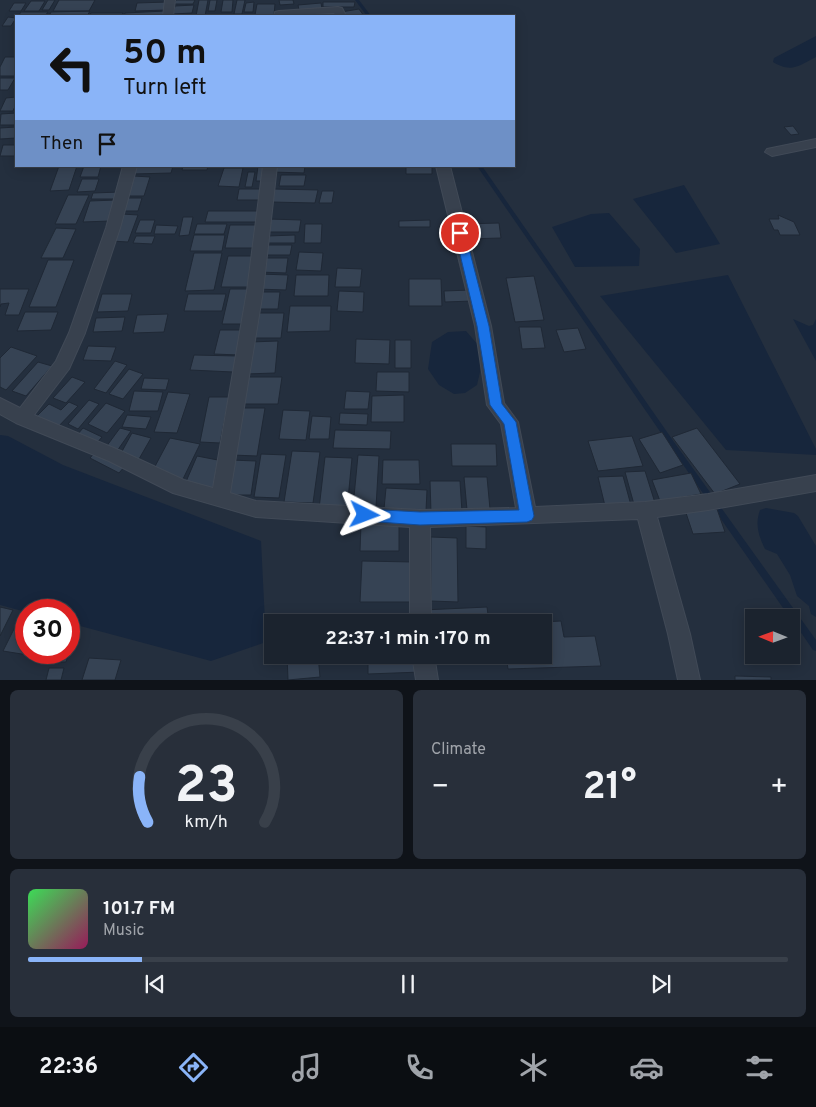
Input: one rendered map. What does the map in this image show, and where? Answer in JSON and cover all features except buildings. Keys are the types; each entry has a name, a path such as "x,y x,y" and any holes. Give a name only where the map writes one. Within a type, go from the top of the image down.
{"street":[{"path":"168,15 170,0"},
{"path":"279,15 338,10 340,15"},
{"path":"772,152 816,143"},
{"path":"22,418 62,364 77,333 113,228 130,167"},
{"path":"220,499 245,363 264,241 270,167"},
{"path":"443,167 483,326 496,405 510,422 527,516"},
{"path":"0,405 22,418 107,452 180,488 256,509 420,518 527,516 645,510 708,502 816,484"},
{"path":"645,510 679,634 689,680"},
{"path":"420,518 420,614"},
{"path":"424,664 427,680"}],"water":[{"path":"816,36 816,57 790,68 773,62 774,58"},
{"path":"684,185 720,244 676,253 633,199"},
{"path":"609,213 640,249 639,266 575,267 552,227 591,214"},
{"path":"728,275 816,449 816,455 726,450 600,296"},
{"path":"793,319 809,326 813,325 816,319 816,361"},
{"path":"466,331 479,346 480,372 477,385 465,393 454,394 439,385 428,369 432,342 448,332"},
{"path":"0,435 8,436 63,465 261,541 264,643 211,661 80,626 80,599 15,599 15,609 0,605"},
{"path":"766,508 794,513 798,516 816,546 816,617 811,614 809,606 797,596 790,575 777,554 765,549 758,530 758,520 760,510"}],"waterway":[{"path":"357,0 368,15"},
{"path":"480,167 816,647"}],"route":[{"path":"365,515 420,518 527,516 510,422 496,405 483,326 460,233"}]}
